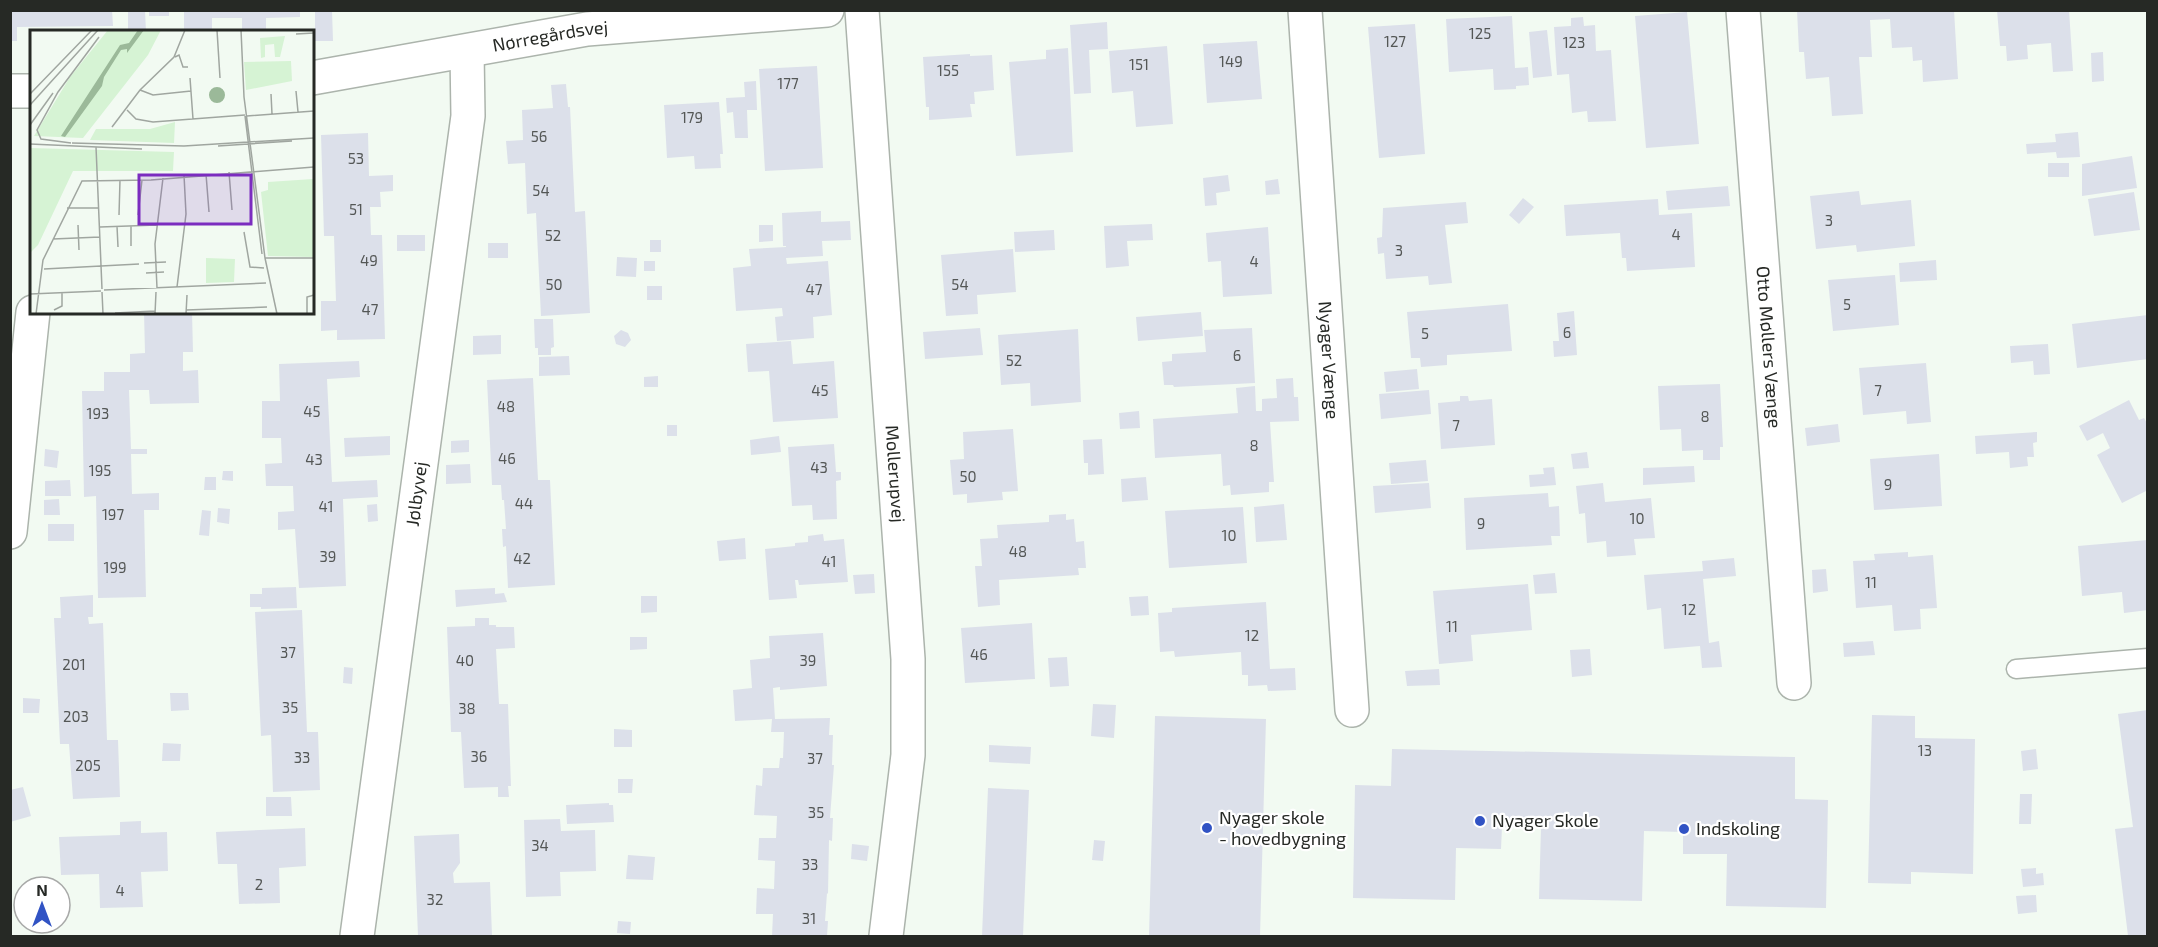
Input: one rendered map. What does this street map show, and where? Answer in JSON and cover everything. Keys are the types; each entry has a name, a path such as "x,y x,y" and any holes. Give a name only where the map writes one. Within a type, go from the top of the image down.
{"street":[{"name":"Nørregårdsvej","path":"314,78 587,29 827,10"},
{"name":"Mollerupvej","path":"862,10 909,659 909,755 886,936"},
{"name":"Nyager Vænge","path":"1305,10 1352,710"},
{"name":"Otto Møllers Vænge","path":"1743,10 1794,683"},
{"name":"Jølbyvej","path":"357,936 468,116 467,52"},
{"path":"10,91 30,91"},
{"path":"10,532 33,314"}],"lane":[{"path":"2016,669 2148,658"}],"building":[{"path":"10,10 112,10 113,26 17,27 17,41 10,41"},
{"path":"128,10 145,10 146,30 128,30"},
{"path":"149,10 169,10 169,16 149,16"},
{"path":"184,10 300,10 300,17 266,18 266,30 242,30 242,18 212,18 212,30 184,30"},
{"path":"315,10 332,10 333,41 315,41"},
{"path":"1797,10 1954,10 1958,79 1923,82 1922,60 1913,61 1912,47 1892,48 1890,19 1870,20 1872,57 1859,57 1863,114 1832,116 1829,77 1806,79 1804,52 1799,52"},
{"path":"1997,10 2069,10 2073,71 2053,72 2051,43 2027,45 2028,59 2007,61 2006,46 2000,46"},
{"path":"1687,12 1699,144 1646,148 1635,16"},
{"path":"1512,16 1515,68 1528,67 1529,85 1516,86 1516,89 1494,90 1493,69 1449,72 1446,19"},
{"path":"1583,17 1584,26 1595,25 1596,51 1611,50 1616,121 1588,122 1587,111 1572,113 1569,74 1557,75 1554,27 1571,26 1571,18"},
{"path":"1107,22 1108,49 1089,50 1091,93 1074,94 1070,25"},
{"path":"1415,24 1425,154 1379,158 1368,27"},
{"path":"1547,30 1552,76 1533,78 1529,32"},
{"path":"1257,41 1262,99 1207,103 1203,44"},
{"path":"1167,46 1173,124 1136,127 1133,91 1112,93 1109,51"},
{"path":"1068,48 1073,152 1016,156 1009,62 1046,59 1046,50"},
{"path":"2103,52 2104,81 2092,82 2091,53"},
{"path":"970,54 970,56 992,55 994,90 974,92 975,104 970,104 972,117 929,120 923,57"},
{"path":"817,66 823,168 765,171 759,69"},
{"path":"756,81 757,110 747,110 748,138 735,138 733,112 727,113 726,98 745,97 744,82"},
{"path":"566,84 568,107 570,107 575,212 585,211 590,313 541,316 536,213 527,214 525,163 508,164 506,141 523,140 522,110 553,108 551,85"},
{"path":"719,102 723,154 720,154 721,168 695,169 694,156 667,158 664,105"},
{"path":"2078,132 2080,157 2057,158 2056,152 2027,154 2026,144 2056,142 2055,134"},
{"path":"368,133 369,176 393,175 393,191 380,192 381,207 370,207 371,235 382,235 385,339 337,340 337,330 321,331 321,301 336,301 334,236 324,236 321,135"},
{"path":"2132,156 2137,188 2082,196 2082,164"},
{"path":"2048,163 2069,163 2069,177 2048,177"},
{"path":"1228,175 1230,191 1216,193 1217,205 1205,206 1203,178"},
{"path":"1278,179 1280,194 1266,195 1265,181"},
{"path":"1728,186 1730,206 1668,210 1666,191"},
{"path":"1859,191 1861,205 1911,200 1915,246 1857,252 1856,245 1816,249 1810,196"},
{"path":"2134,192 2140,230 2094,236 2088,199"},
{"path":"1523,198 1534,207 1519,224 1509,215"},
{"path":"1658,199 1659,215 1692,213 1695,267 1627,271 1626,258 1622,258 1620,233 1566,236 1564,205"},
{"path":"1466,202 1468,223 1445,225 1452,283 1429,285 1428,276 1386,279 1384,253 1378,254 1377,238 1382,237 1383,208"},
{"path":"821,211 821,222 850,221 851,240 822,241 823,256 786,258 787,264 828,261 832,315 813,317 814,338 777,341 775,317 783,316 782,308 736,311 733,268 751,266 749,249 786,247 783,246 782,213"},
{"path":"1152,224 1153,240 1127,241 1129,266 1106,268 1104,226"},
{"path":"759,225 773,225 773,241 759,242"},
{"path":"1268,227 1272,294 1223,297 1221,261 1208,262 1206,233"},
{"path":"1054,230 1055,250 1015,252 1014,232"},
{"path":"397,235 425,235 425,251 397,251"},
{"path":"650,240 661,240 661,252 650,252"},
{"path":"488,243 508,243 508,258 488,258"},
{"path":"1013,249 1016,292 977,295 978,314 946,316 941,255"},
{"path":"617,257 637,258 636,277 616,276"},
{"path":"1936,260 1937,280 1900,282 1899,263"},
{"path":"644,261 655,261 655,271 644,271"},
{"path":"1895,275 1899,325 1833,331 1828,280"},
{"path":"647,286 662,286 662,300 647,300"},
{"path":"1508,304 1512,351 1447,355 1447,365 1421,367 1420,358 1411,358 1407,312"},
{"path":"1574,311 1577,355 1554,357 1553,341 1559,341 1557,313"},
{"path":"1201,312 1203,336 1138,341 1136,317"},
{"path":"144,314 192,314 193,352 183,352 183,371 198,370 199,403 150,404 149,390 129,390 131,449 147,449 147,454 131,454 132,494 159,493 159,510 144,510 146,597 98,598 96,496 84,497 82,391 104,391 104,372 130,372 130,354 145,353"},
{"path":"2148,315 2148,359 2077,368 2072,324"},
{"path":"534,319 553,319 554,347 551,348 551,355 538,355 538,348 535,348"},
{"path":"980,328 983,355 925,359 923,332"},
{"path":"1252,328 1255,383 1174,387 1164,385 1162,362 1172,361 1172,354 1206,352 1204,330"},
{"path":"1078,329 1081,402 1031,406 1030,383 1001,385 998,335"},
{"path":"621,330 628,333 631,340 625,347 616,344 614,336"},
{"path":"501,335 501,354 473,355 473,336"},
{"path":"791,341 793,364 834,361 838,418 773,422 769,371 748,372 746,344"},
{"path":"2048,344 2050,374 2034,375 2033,361 2011,363 2010,346"},
{"path":"569,356 570,375 539,376 539,357"},
{"path":"359,361 360,377 327,379 332,482 377,480 378,497 343,499 346,586 299,588 295,529 278,530 278,512 294,511 293,486 266,486 265,464 282,463 281,438 262,438 262,401 280,401 279,364"},
{"path":"1926,363 1931,422 1907,424 1906,411 1863,415 1859,368"},
{"path":"1417,369 1419,389 1386,392 1384,372"},
{"path":"658,376 658,387 644,387 644,377"},
{"path":"533,378 538,480 550,480 555,585 508,588 506,546 503,547 502,529 506,529 504,500 502,500 501,485 492,485 487,380"},
{"path":"1293,378 1294,397 1298,397 1299,421 1270,422 1274,482 1269,482 1269,492 1231,495 1230,485 1223,486 1221,454 1155,458 1153,419 1238,413 1236,388 1255,386 1256,411 1262,411 1262,399 1277,398 1276,379"},
{"path":"1720,384 1723,447 1720,447 1720,460 1703,460 1703,450 1682,451 1681,429 1660,430 1658,386"},
{"path":"1429,390 1431,414 1381,419 1379,394"},
{"path":"1460,396 1468,396 1469,401 1492,399 1495,445 1441,449 1438,403 1460,401"},
{"path":"2129,400 2139,420 2144,418 2148,425 2148,490 2122,503 2097,455 2110,448 2103,433 2087,441 2079,426"},
{"path":"1139,411 1140,428 1120,429 1119,413"},
{"path":"1838,424 1840,442 1807,446 1805,428"},
{"path":"667,425 677,425 677,436 667,436"},
{"path":"1013,429 1018,491 1002,492 1003,500 967,503 967,494 953,495 950,460 964,459 963,432"},
{"path":"2037,432 2037,442 2033,443 2034,457 2027,457 2028,466 2010,468 2009,452 1976,454 1975,436"},
{"path":"390,436 390,455 345,457 344,438"},
{"path":"779,436 781,452 751,455 750,440"},
{"path":"1102,439 1104,474 1088,475 1088,463 1084,463 1083,440"},
{"path":"469,440 469,452 451,453 451,441"},
{"path":"834,444 836,472 841,472 841,480 836,481 837,519 813,520 812,505 792,506 788,447"},
{"path":"45,449 59,451 57,468 44,466"},
{"path":"1587,452 1589,468 1573,469 1571,454"},
{"path":"1939,454 1942,506 1874,510 1870,459"},
{"path":"1426,460 1428,481 1391,484 1389,463"},
{"path":"470,464 471,483 446,484 446,465"},
{"path":"1694,466 1695,482 1643,485 1643,468"},
{"path":"1554,467 1556,485 1530,487 1529,475 1544,474 1543,468"},
{"path":"223,471 233,471 233,481 222,480"},
{"path":"205,477 216,477 216,490 204,490"},
{"path":"1146,477 1148,500 1122,502 1121,479"},
{"path":"70,480 71,496 45,496 45,481"},
{"path":"1429,483 1431,508 1375,513 1373,486"},
{"path":"1603,483 1605,502 1651,498 1655,538 1634,539 1636,555 1607,557 1606,541 1587,543 1585,513 1579,514 1576,486"},
{"path":"1548,493 1549,507 1559,506 1560,536 1551,536 1552,545 1466,550 1464,498"},
{"path":"59,499 60,515 44,515 44,500"},
{"path":"377,504 378,521 368,522 367,505"},
{"path":"1284,504 1287,540 1256,542 1254,507"},
{"path":"1243,507 1247,563 1169,568 1165,511"},
{"path":"218,508 230,509 229,524 217,522"},
{"path":"202,510 211,511 209,536 199,535"},
{"path":"1066,514 1066,520 1074,519 1076,542 1084,541 1086,568 1078,568 1079,575 999,580 1000,605 978,607 975,566 982,566 980,539 998,538 997,525 1049,522 1049,515"},
{"path":"48,524 74,524 74,541 48,541"},
{"path":"823,534 824,541 844,539 848,582 799,585 798,580 795,580 797,598 769,600 765,549 795,546 795,543 808,542 808,536"},
{"path":"745,538 746,559 719,561 717,541"},
{"path":"2148,540 2148,610 2124,613 2122,592 2082,596 2078,546"},
{"path":"1908,552 1908,557 1933,555 1937,608 1920,609 1921,629 1894,631 1892,605 1856,608 1853,561 1875,560 1874,554"},
{"path":"1734,558 1736,576 1703,579 1709,643 1719,641 1722,667 1702,668 1700,646 1664,649 1661,608 1647,610 1644,575 1703,571 1702,561"},
{"path":"1826,569 1828,591 1813,593 1812,570"},
{"path":"1555,573 1557,593 1535,594 1533,575"},
{"path":"874,574 875,593 855,594 853,575"},
{"path":"1528,584 1532,630 1471,635 1473,661 1439,664 1433,591"},
{"path":"296,587 297,608 250,607 250,594 262,594 262,588"},
{"path":"495,588 495,594 504,593 507,602 456,607 455,590"},
{"path":"93,595 93,617 88,617 89,624 103,623 107,740 118,740 120,797 73,799 69,744 60,744 54,618 61,618 60,597"},
{"path":"641,596 657,596 657,612 641,613"},
{"path":"1148,596 1149,615 1131,616 1129,597"},
{"path":"1266,602 1270,669 1295,668 1296,690 1268,691 1267,685 1248,686 1248,675 1242,675 1241,652 1175,657 1174,651 1160,652 1158,613 1172,612 1172,608"},
{"path":"302,610 307,732 318,732 320,790 273,792 271,735 261,736 255,612"},
{"path":"475,618 489,618 489,625 496,625 496,627 514,627 515,648 496,649 499,704 508,704 511,786 508,786 509,797 498,797 498,787 464,788 461,732 451,732 447,627 475,626"},
{"path":"1032,623 1035,679 965,683 961,628"},
{"path":"823,633 827,686 780,690 780,687 773,688 775,719 830,718 829,735 833,735 832,765 834,765 830,818 833,818 832,841 829,840 825,921 828,921 827,936 772,936 773,914 756,914 757,888 774,889 775,861 758,860 759,838 776,838 777,816 754,815 756,785 762,786 763,768 779,768 780,758 783,758 784,732 771,732 772,719 735,721 733,690 752,688 750,660 770,658 769,636"},
{"path":"630,637 647,637 647,649 630,650"},
{"path":"1873,641 1875,655 1844,657 1843,643"},
{"path":"1590,649 1592,675 1572,677 1570,650"},
{"path":"1067,657 1069,686 1050,687 1048,658"},
{"path":"344,667 353,668 352,684 343,683"},
{"path":"1439,669 1440,685 1407,686 1405,671"},
{"path":"170,693 188,693 189,710 171,711"},
{"path":"23,698 40,699 39,713 23,713"},
{"path":"1093,704 1116,705 1114,738 1091,736"},
{"path":"2148,710 2148,936 2128,936 2115,829 2133,827 2118,714"},
{"path":"1872,715 1915,716 1915,738 1975,739 1973,874 1911,872 1911,884 1868,883"},
{"name":"Nyager skole - hovedbygning","path":"1155,716 1266,719 1260,936 1149,936"},
{"path":"614,729 632,730 632,747 614,747"},
{"path":"163,743 181,744 180,761 162,761"},
{"path":"989,745 1031,747 1030,764 989,762"},
{"name":"Indskoling","path":"1392,749 1795,757 1795,799 1828,800 1826,908 1726,906 1727,854 1683,854 1683,832 1644,831 1642,901 1539,899 1541,827 1502,827 1501,849 1456,848 1455,900 1353,898 1355,785 1391,786"},
{"path":"2036,749 2038,769 2023,771 2021,751"},
{"path":"618,779 633,779 632,793 618,793"},
{"path":"23,787 31,816 10,822 10,790"},
{"path":"988,788 1029,790 1023,936 982,936"},
{"path":"2020,794 2032,794 2031,824 2019,824"},
{"path":"266,797 291,797 292,816 266,816"},
{"path":"609,803 613,805 614,822 567,824 566,805"},
{"path":"560,819 561,831 595,830 596,871 560,872 561,896 526,897 524,820"},
{"path":"141,821 141,833 167,832 168,871 141,872 143,907 100,908 99,874 61,875 59,837 120,835 120,822"},
{"path":"305,828 306,866 279,868 280,903 239,904 237,864 218,864 216,832"},
{"path":"459,834 460,863 453,873 454,883 490,882 492,936 418,936 414,836"},
{"path":"1094,840 1105,841 1103,861 1092,860"},
{"path":"852,844 869,846 867,861 851,859"},
{"path":"628,855 655,857 653,880 626,879"},
{"path":"2036,868 2036,874 2043,873 2044,885 2023,887 2021,869"},
{"path":"2036,895 2037,912 2018,914 2016,896"},
{"path":"618,921 631,922 630,934 617,933"}],"place":[{"name":"Nyager Skole","path":"1480,821"},
{"name":"Nyager skole - hovedbygning","path":"1207,828"},
{"name":"Indskoling","path":"1684,829"}]}
